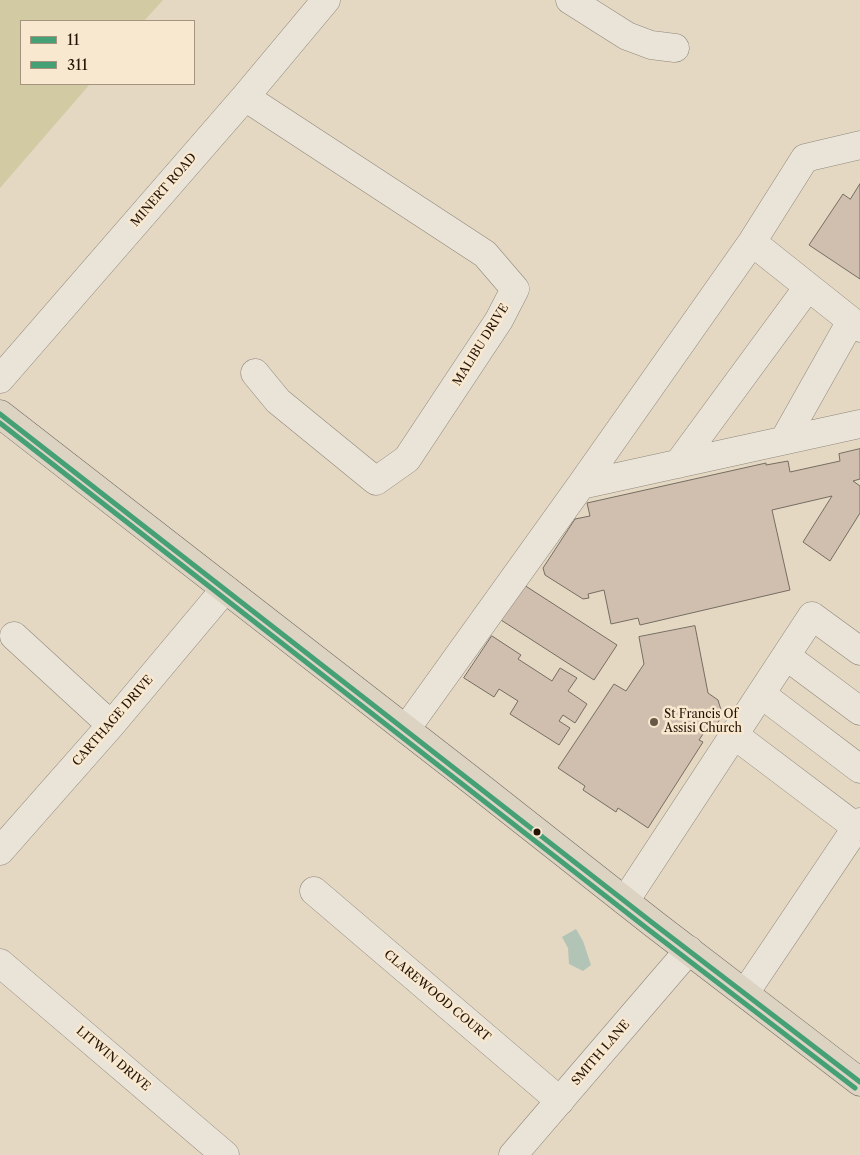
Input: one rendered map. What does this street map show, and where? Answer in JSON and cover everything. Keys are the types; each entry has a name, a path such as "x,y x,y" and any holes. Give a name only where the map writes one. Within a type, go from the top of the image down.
{"main road":[{"path":"0,414 860,1082"}],"street":[{"name":"MINERT ROAD","path":"0,379 245,97 326,0"},
{"path":"570,0 627,36 651,45 675,48"},
{"name":"MALIBU DRIVE","path":"245,97 485,254 515,289 499,320 407,459 376,482 278,401 255,373"},
{"path":"406,729 752,242 805,158 860,145"},
{"path":"752,242 856,325 784,440"},
{"path":"678,464 808,287"},
{"path":"581,485 860,424"},
{"name":"CARTHAGE DRIVE","path":"0,851 111,725 225,589"},
{"path":"625,901 812,616 860,651"},
{"path":"14,636 111,725"},
{"path":"786,656 860,711"},
{"path":"760,694 860,769"},
{"path":"733,734 858,825 745,993"},
{"name":"CLAREWOOD COURT","path":"314,891 560,1101"},
{"name":"SMITH LANE","path":"513,1155 689,950"},
{"name":"LITWIN DRIVE","path":"0,963 225,1155"}],"shaded area":[{"path":"0,0 163,0 145,20 20,20 20,85 89,85 0,188"},
{"path":"576,929 583,941 591,965 583,971 569,964 568,948 562,937"}],"building":[{"path":"860,184 860,279 809,245 843,194 850,199"},
{"path":"860,449 860,479 853,481 860,486 860,513 830,561 803,542 832,496 772,510 790,590 640,625 638,618 611,624 604,590 588,594 589,598 583,599 545,575 543,568 575,519 590,516 587,503 766,463 766,465 788,461 790,472 840,461 839,454"},
{"path":"524,585 617,645 594,680 501,620"},
{"name":"St Francis Of Assisi Church","path":"695,626 708,693 718,700 724,713 710,734 705,731 699,740 703,742 648,828 618,808 616,812 583,790 585,786 558,768 614,684 626,691 644,664 639,637"},
{"path":"492,636 521,655 518,659 552,681 560,668 577,678 568,691 587,704 575,723 563,715 559,721 570,728 559,745 510,714 518,701 499,689 494,697 464,678"}],"transit line":[{"name":"11","path":"0,414 654,924 860,1082"},
{"name":"311","path":"0,423 649,930 855,1088"}],"place":[{"name":"St Francis Of Assisi Church","path":"654,722"}]}
